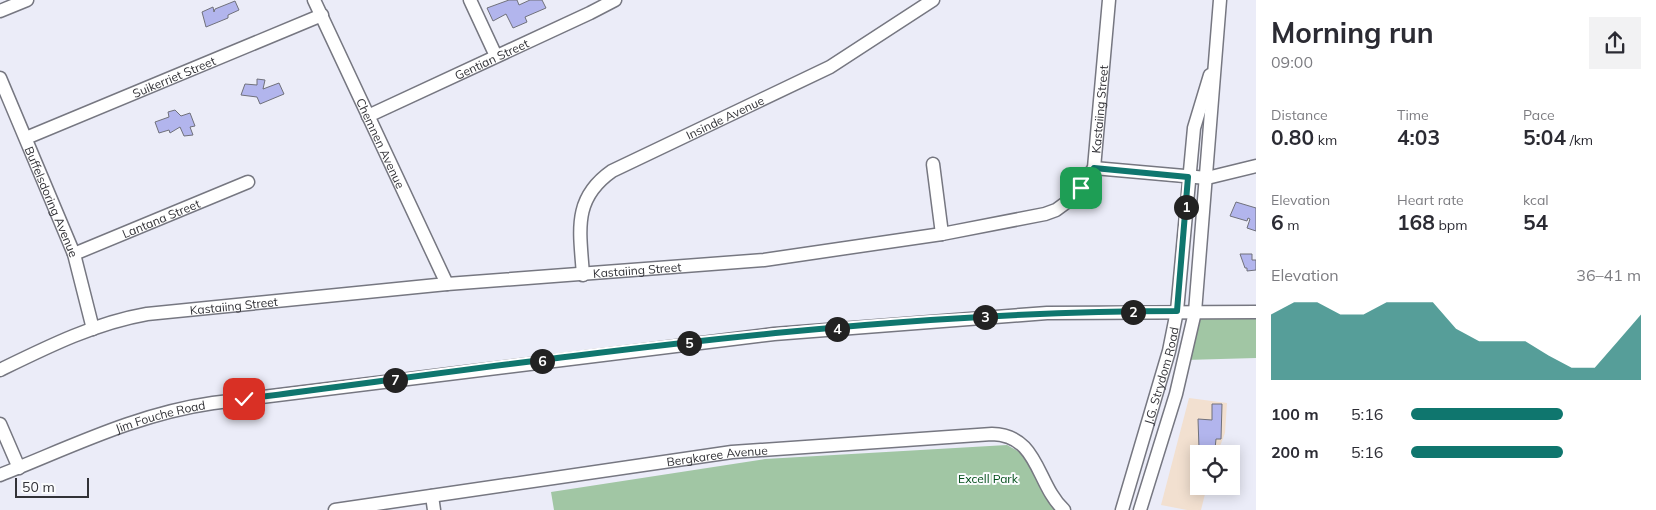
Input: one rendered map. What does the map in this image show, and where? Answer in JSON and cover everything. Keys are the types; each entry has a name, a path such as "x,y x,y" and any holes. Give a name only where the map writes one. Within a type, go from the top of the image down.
{"street":[{"path":"0,11 27,0"},
{"name":"Chemnen Avenue","path":"314,0 447,284"},
{"path":"470,0 496,56"},
{"name":"Gentian Street","path":"368,116 614,0"},
{"name":"Insinde Avenue","path":"583,275 581,213 589,192 600,179 612,171 830,67 933,0"},
{"name":"Kastaiing Street","path":"0,370 36,352 93,329 119,320 147,314 447,284 785,258 942,234 1036,216 1056,210 1064,205 1081,188 1094,168 1109,0"},
{"name":"J.G. Strydom Road","path":"1140,510 1176,394 1195,312 1220,0"},
{"name":"Suikerriet Street","path":"26,138 322,15"},
{"name":"J.G. Strydom Road","path":"1122,510 1163,375 1177,311 1194,128 1215,60"},
{"name":"Buffelsdoring Avenue","path":"0,79 74,254 93,329"},
{"path":"933,164 942,234"},
{"path":"1094,168 1207,178 1256,166"},
{"name":"Lantana Street","path":"74,254 248,182"},
{"name":"Jim Fouche Road","path":"0,475 134,420 180,407 212,402 728,338 1007,315 1177,311 1256,312"},
{"path":"0,424 19,468"},
{"name":"Bergkaree Avenue","path":"336,510 732,452 998,434 1016,439 1026,447 1051,494 1064,510"},
{"path":"432,496 434,510"}],"shaded area":[{"path":"1189,398 1227,403 1225,433 1220,445 1190,445 1190,495 1205,495 1201,510 1187,510 1161,505"}],"green space":[{"path":"1256,312 1256,358 1185,360 1195,313"},
{"name":"Excell Park","path":"1007,445 1023,454 1056,510 554,510 551,492 765,459"}],"building":[{"path":"509,0 517,0 519,5 530,0 542,0 546,8 525,17 527,22 513,28 506,14 493,21 487,8"},
{"path":"235,1 239,10 228,15 228,18 206,27 202,12 213,7 214,12 215,9"},
{"path":"257,79 265,80 263,89 279,83 284,94 260,104 257,97 241,95 245,84 257,85"},
{"path":"175,110 181,116 190,113 195,126 190,127 193,135 184,136 180,127 170,133 169,130 159,133 155,122 169,117 168,112"},
{"path":"1236,202 1256,208 1256,231 1247,228 1250,219 1248,218 1247,221 1230,216"},
{"path":"1240,254 1252,254 1252,260 1256,260 1256,270 1247,271"},
{"path":"1212,404 1222,404 1221,439 1216,439 1215,445 1199,445 1198,419 1212,420"}],"route":[{"path":"244,399 728,338 997,316 1047,313 1177,311 1188,177 1094,168 1081,188"}]}
